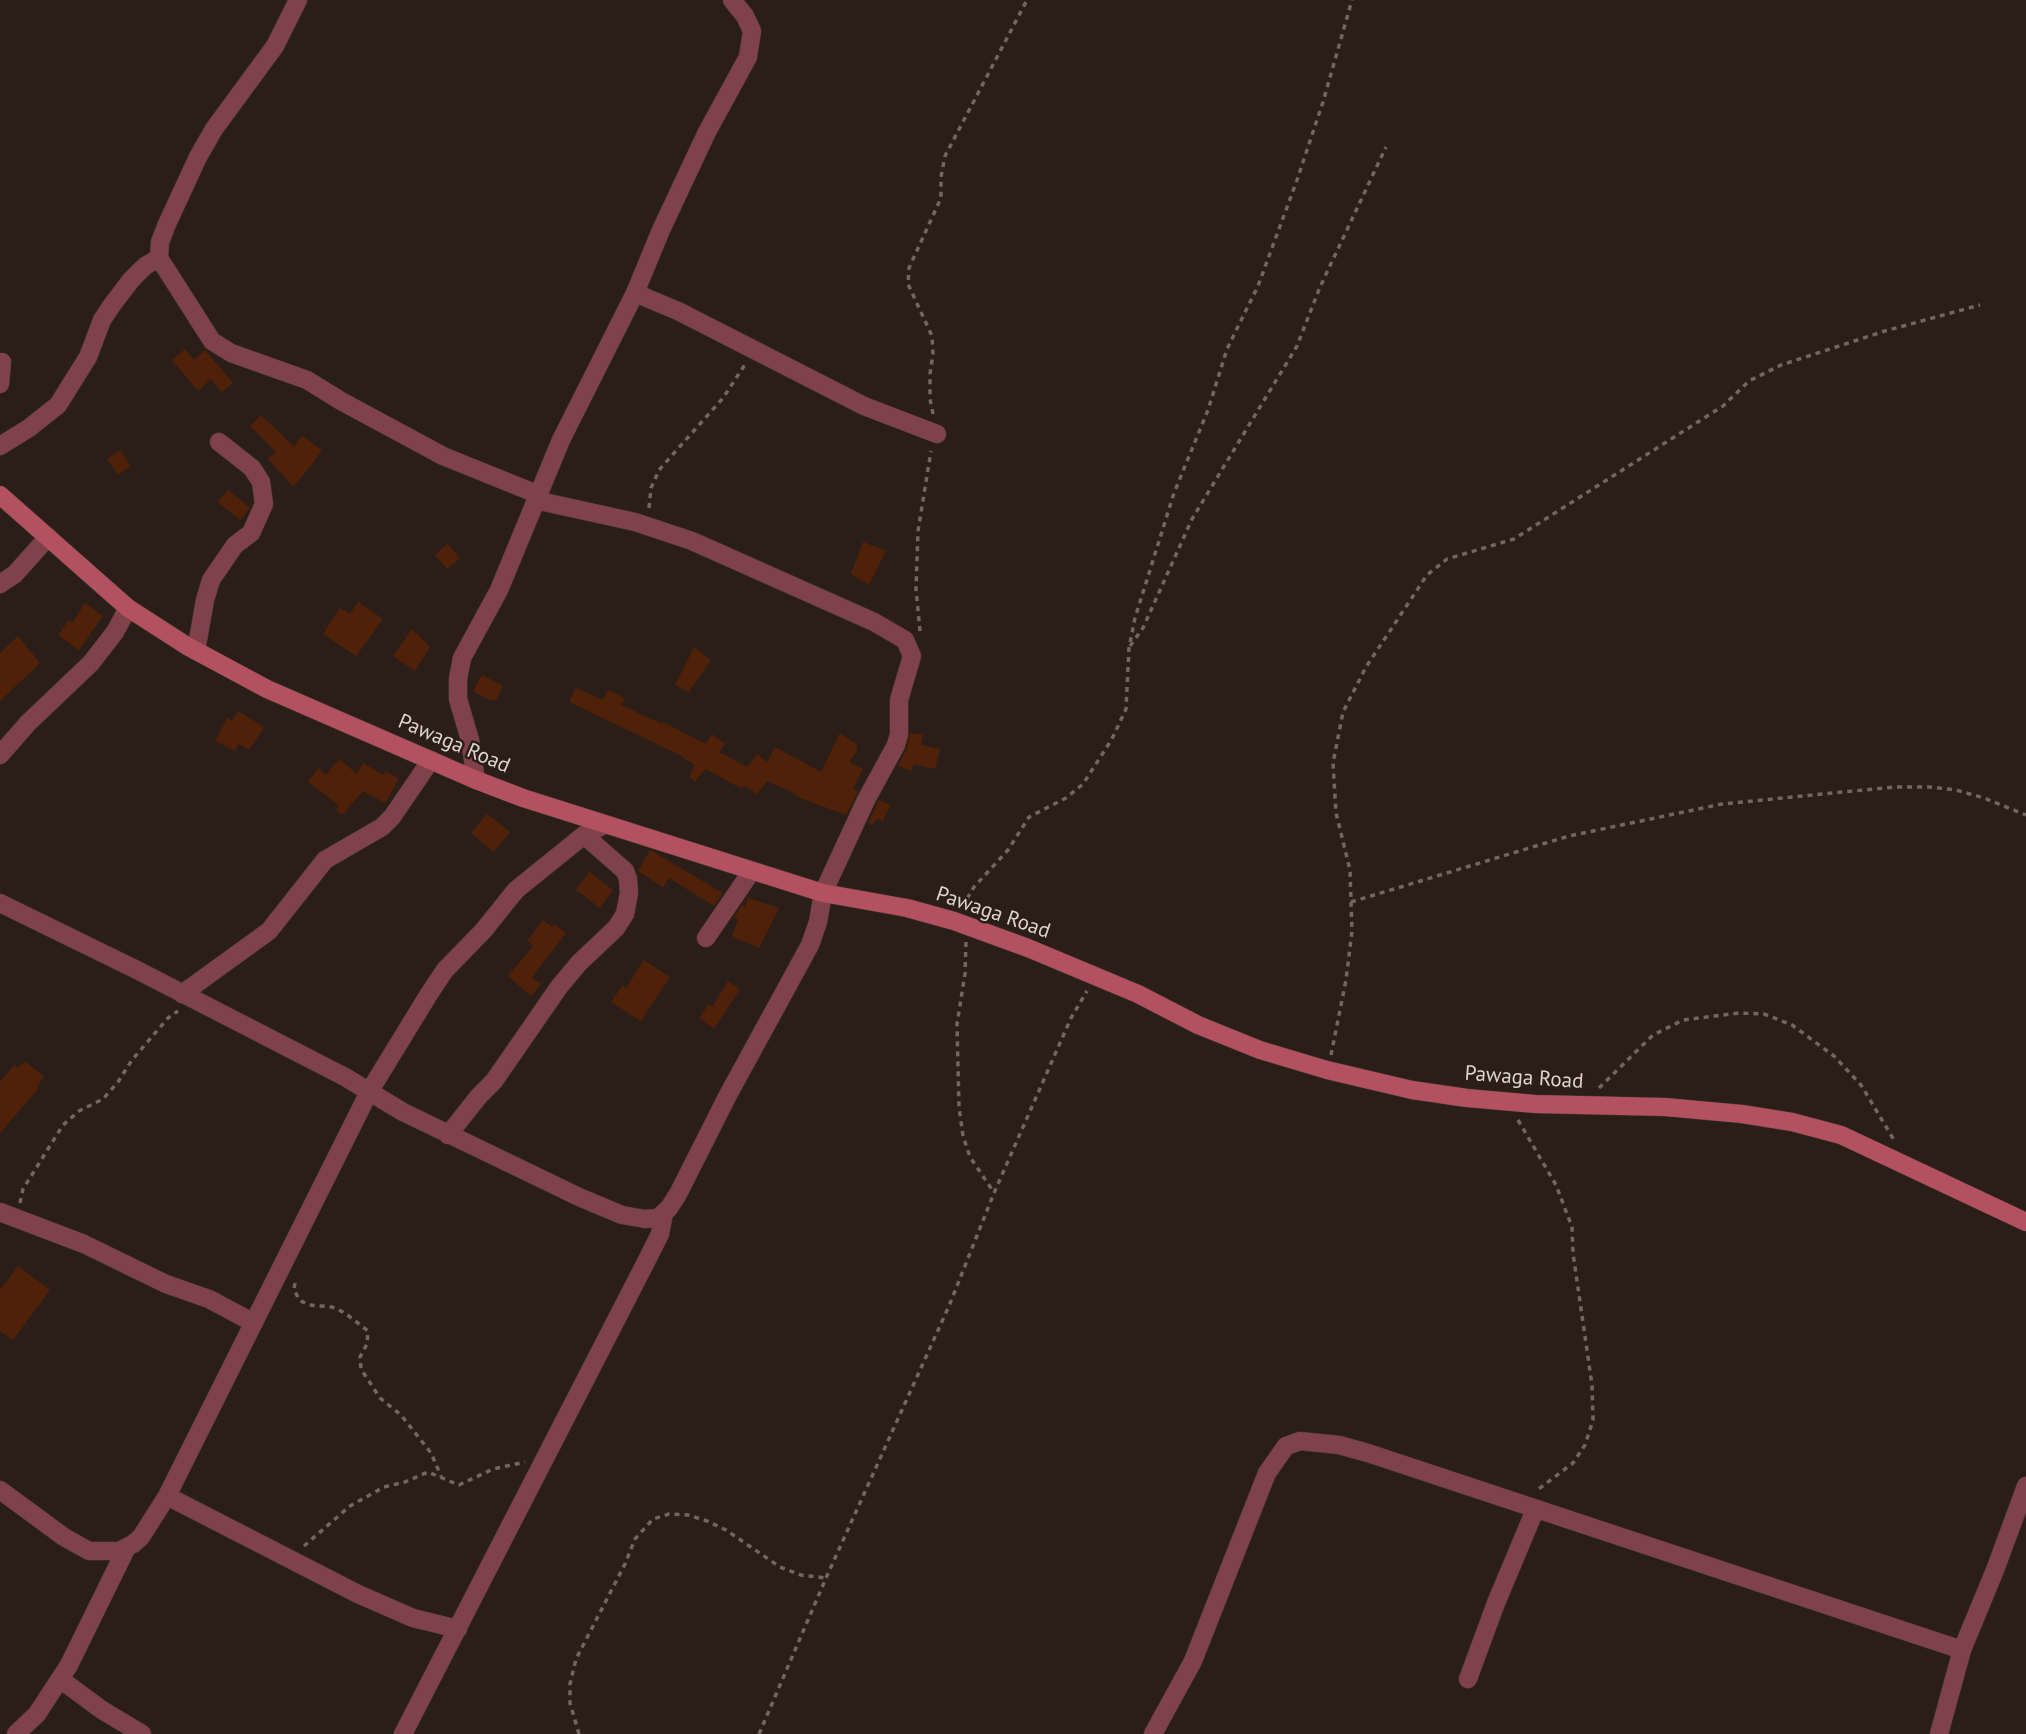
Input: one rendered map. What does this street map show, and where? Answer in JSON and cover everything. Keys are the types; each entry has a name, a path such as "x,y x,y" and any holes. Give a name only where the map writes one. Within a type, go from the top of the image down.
{"main road":[{"name":"Pawaga Road","path":"0,495 128,608 196,651 267,690 476,780 751,872 823,893 907,908 960,924 1028,948 1138,994 1198,1025 1260,1051 1412,1090 1506,1101 1665,1107 1792,1122 1840,1135 2026,1222"}],"street":[{"path":"0,903 345,1077 448,1135 622,1215 658,1218 678,1195 810,945 818,922 823,893 866,800 897,745 899,700 908,675 911,652 905,640 897,635 845,608 692,541 536,497 443,456 307,380 231,353 212,341 159,258 160,242 198,157 214,129 275,46 298,0"},
{"path":"476,780 470,740 458,699 458,679 463,658 499,590 536,497 582,397 635,293 661,230 750,50 750,24 732,0"},
{"path":"0,446 58,405 88,357 102,320 112,304 145,266 159,258"},
{"path":"635,293 678,311 864,406 937,434"},
{"path":"0,384 2,362"},
{"path":"196,651 211,580 235,545 251,533 264,504 261,482 252,468 219,442"},
{"path":"0,584 15,574 48,537"},
{"path":"0,755 28,723 91,663 115,632 128,608"},
{"path":"189,997 270,931 326,860 368,837 387,822 431,760"},
{"path":"16,1734 37,1714 60,1679 126,1549 148,1528 167,1496 369,1092 445,971 483,931 516,890 584,835 604,825"},
{"path":"448,1135 494,1081 559,987 579,963 616,928 625,914 629,893 625,871 584,835"},
{"path":"706,938 751,872"},
{"path":"0,1212 84,1244 166,1284 209,1299 254,1323"},
{"path":"402,1734 660,1234 664,1213"},
{"path":"1153,1734 1193,1661 1267,1473 1286,1446 1300,1441 1349,1448 1491,1492 1535,1510 1962,1650"},
{"path":"1939,1734 1962,1650 2026,1486"},
{"path":"0,1490 64,1537 89,1551 112,1552 126,1549"},
{"path":"167,1496 358,1594 413,1618 458,1629"},
{"path":"1468,1679 1535,1510"},
{"path":"60,1679 102,1710 142,1734"}],"path":[{"path":"911,652 920,636 916,589 920,511 931,448 937,434 930,399 932,336 908,284 909,268 941,198 945,156 1027,0"},
{"path":"994,1193 970,1157 963,1136 959,1107 957,1024 965,974 960,924 974,887 1003,857 1029,817 1066,798 1083,784 1112,739 1126,709 1129,648 1135,618 1174,493 1208,410 1227,349 1258,286 1297,180 1323,103 1352,0"},
{"path":"1129,648 1143,628 1192,519 1297,346 1321,287 1386,147"},
{"path":"1327,1070 1346,980 1352,931 1350,870 1336,813 1333,763 1343,712 1366,667 1427,575 1447,559 1514,539 1723,406 1749,381 1781,365 1885,331 1980,305"},
{"path":"651,528 648,505 651,488 659,470 723,398 755,350"},
{"path":"1351,902 1569,836 1722,804 1894,787 1930,787 1956,790 1984,798 2026,815"},
{"path":"759,1734 826,1578 949,1307 994,1193 1071,1018 1096,977"},
{"path":"20,1218 19,1201 23,1189 63,1125 79,1111 103,1099 168,1018 189,997"},
{"path":"1583,1105 1653,1035 1683,1020 1740,1013 1763,1014 1782,1020 1811,1037 1847,1068 1882,1116 1908,1165"},
{"path":"1506,1101 1556,1185 1570,1219 1592,1385 1593,1420 1581,1453 1573,1463 1517,1503"},
{"path":"295,1278 294,1289 299,1300 309,1305 332,1307 345,1313 368,1331 367,1344 360,1357 361,1369 380,1398 401,1415 430,1453 441,1476"},
{"path":"291,1561 337,1516 374,1491 410,1480 425,1472 432,1472 459,1485 510,1464 541,1462"},
{"path":"579,1734 569,1703 569,1684 576,1659 613,1589 635,1539 653,1520 669,1514 688,1515 706,1521 726,1530 780,1567 801,1575 826,1578"}],"building":[{"path":"185,349 194,360 205,350 233,383 221,392 211,379 198,391 172,360"},
{"path":"261,415 294,447 302,436 322,450 293,486 268,459 276,452 250,426"},
{"path":"120,450 131,466 118,475 107,459"},
{"path":"228,490 250,508 240,520 218,502"},
{"path":"863,542 886,551 869,585 851,574"},
{"path":"447,544 460,558 447,569 435,555"},
{"path":"358,602 383,619 356,656 323,634 340,608 350,614"},
{"path":"85,603 103,616 79,650 58,635 69,620 72,623"},
{"path":"412,629 430,647 415,671 393,656"},
{"path":"18,636 40,663 0,701 0,653"},
{"path":"694,647 711,660 689,692 675,685"},
{"path":"482,675 503,686 496,700 491,701 473,691"},
{"path":"576,688 603,700 608,690 625,698 621,705 706,744 712,734 725,744 719,752 747,767 757,754 767,762 775,747 821,772 840,733 857,745 857,751 849,762 863,769 853,789 858,791 846,815 795,796 796,794 767,781 757,794 744,785 742,789 706,769 695,781 689,777 695,765 684,757 569,702"},
{"path":"238,711 264,727 249,750 239,744 235,751 215,741 228,717 232,721"},
{"path":"910,733 923,735 921,745 940,749 935,769 914,764 911,771 898,766 907,748"},
{"path":"339,759 357,774 363,763 383,775 386,771 399,779 385,803 363,791 342,815 336,810 339,805 308,782 318,768 326,775"},
{"path":"879,800 890,805 883,821 877,819 872,825 868,823"},
{"path":"487,814 510,832 494,852 471,833"},
{"path":"650,850 723,893 714,906 669,878 663,887 638,871"},
{"path":"589,872 613,890 600,908 576,890"},
{"path":"748,898 779,908 759,948 732,936 738,920 734,917 742,905 745,907"},
{"path":"543,920 566,933 532,977 541,984 531,996 508,976 533,946 527,941"},
{"path":"644,960 670,977 641,1021 611,1002 622,986 626,988"},
{"path":"728,981 740,989 714,1029 699,1018 709,1004 712,1007"},
{"path":"25,1061 44,1077 37,1086 39,1088 0,1133 0,1082 14,1065 18,1068"},
{"path":"18,1266 50,1290 13,1340 0,1331 0,1290"}]}
